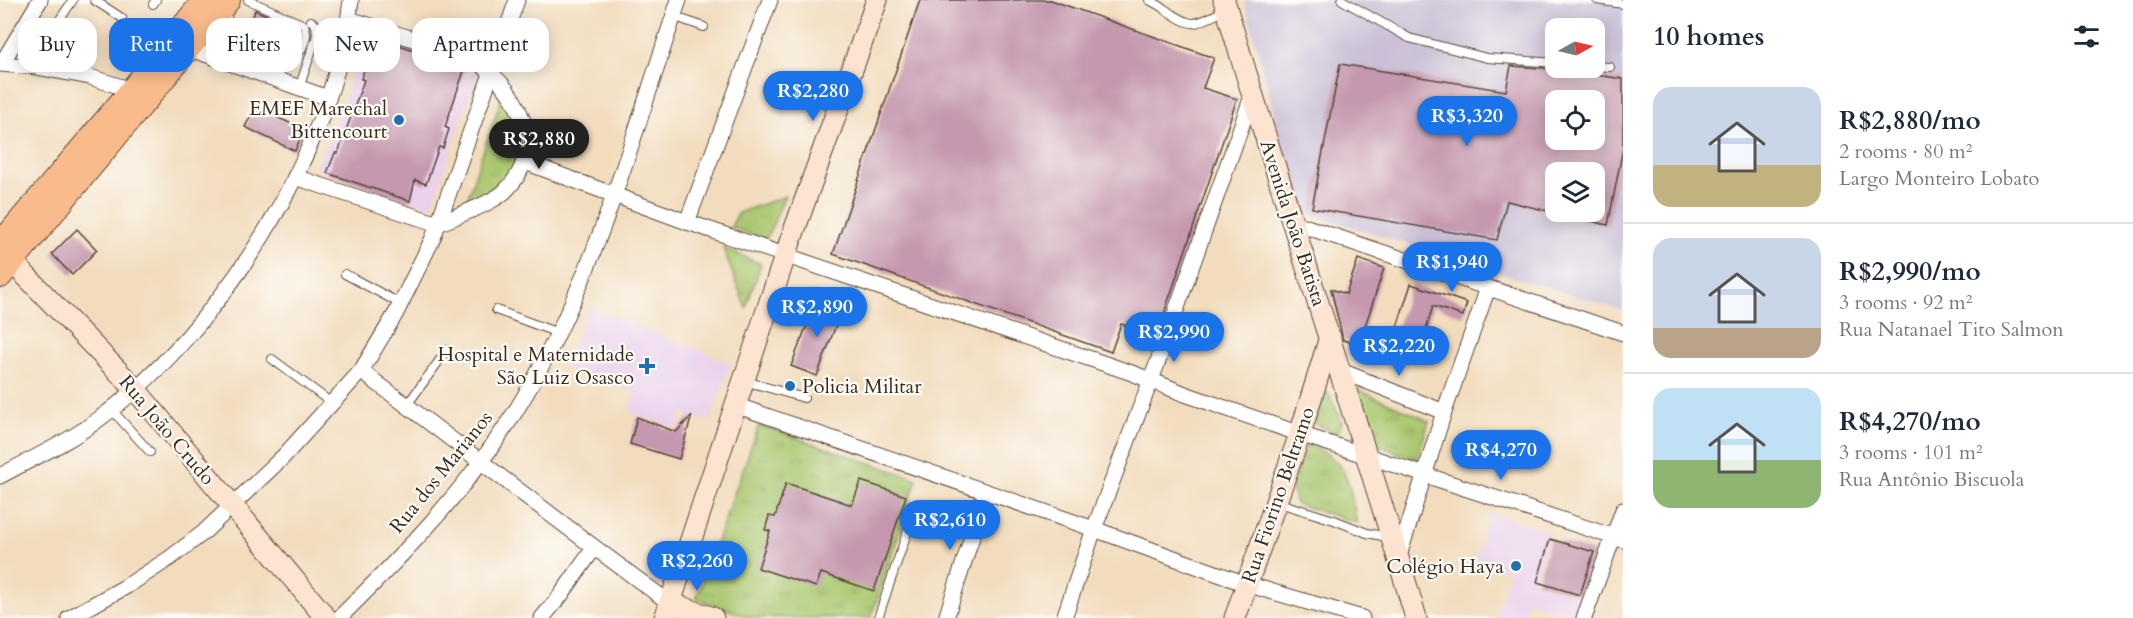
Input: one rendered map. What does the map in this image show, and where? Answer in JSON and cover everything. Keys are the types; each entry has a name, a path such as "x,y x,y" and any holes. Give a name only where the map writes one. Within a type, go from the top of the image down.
{"main road":[{"path":"712,618 667,611 766,311 877,0"},
{"path":"194,39 218,3"},
{"path":"3,258 132,90 218,3"},
{"name":"Avenida João Batista","path":"1226,5 1252,96 1368,455 1416,618"},
{"path":"3,258 167,72"},
{"name":"Rua João Crudo","path":"3,258 135,389 231,507 326,618"},
{"name":"Rua Fiorino Beltramo","path":"1235,618 1300,434 1330,337"}],"street":[{"path":"18,66 1,64 40,0"},
{"path":"349,18 351,0"},
{"path":"69,618 170,558 203,533 283,457 361,371 401,304 421,265 438,224 517,0"},
{"name":"Rua dos Marianos","path":"339,618 426,530 482,461 515,412 579,291 614,196 678,0"},
{"path":"687,222 770,0"},
{"path":"295,177 438,224 495,200 516,178 525,162 527,144 520,113 512,97 482,64 468,56 400,35"},
{"path":"194,50 328,98"},
{"path":"59,72 90,77 132,90"},
{"path":"0,476 99,420 180,346 231,283 267,229 295,177 321,119 336,72"},
{"path":"1064,618 1094,529 1151,380 1252,96"},
{"path":"525,162 687,222 1151,380 1300,434 1618,538"},
{"path":"1292,222 1623,333"},
{"path":"1398,559 1444,412 1488,288"},
{"path":"361,371 594,548 667,611"},
{"path":"1341,371 1444,412"},
{"path":"735,405 1246,584 1362,618"},
{"path":"946,618 986,493"},
{"path":"1584,618 1618,538 1623,510"},
{"path":"542,618 594,548"}],"lane":[{"path":"61,18 73,0"},
{"path":"94,0 122,18"},
{"path":"218,3 229,19 234,32 242,40 286,57 300,53 306,40 307,31 304,25 248,0"},
{"path":"1149,0 1187,22 1194,23 1226,5"},
{"path":"1342,0 1409,38 1487,58 1545,62"},
{"path":"1597,0 1623,4"},
{"path":"673,16 704,27"},
{"path":"299,88 317,35 316,25 311,21"},
{"path":"1605,67 1610,67"},
{"path":"345,274 401,304"},
{"path":"766,311 788,319 796,319 801,316 812,293 816,292 841,303"},
{"path":"496,310 558,333"},
{"path":"407,405 447,350"},
{"path":"272,359 333,404"},
{"path":"743,380 804,398"},
{"path":"111,409 150,452"},
{"path":"1276,502 1367,532 1392,537"},
{"path":"878,618 908,530"}],"shaded area":[{"path":"1244,0 1623,0 1623,311 1300,211"},
{"name":"EMEF Marechal Bittencourt","path":"400,45 412,49 412,72 478,72 431,208 316,169 344,102 352,72 400,72"},
{"name":"Hospital e Maternidade São Luiz Osasco","path":"589,307 731,363 710,421 682,414 677,429 629,412 635,392 564,368"},
{"name":"Colégio Haya","path":"1490,512 1550,532 1534,582 1586,599 1580,618 1528,601 1523,618 1495,618 1510,572 1475,560"}],"green space":[{"path":"502,96 518,117 521,144 514,169 479,201 467,199"},
{"path":"785,196 766,240 731,227 738,213"},
{"path":"723,248 761,264 746,308"},
{"path":"1355,388 1429,421 1417,460 1372,443"},
{"path":"1327,391 1342,421 1338,434 1314,423"},
{"path":"759,425 917,479 871,618 752,618 696,599"},
{"path":"1307,444 1332,458 1345,474 1357,523 1296,504 1291,485"}],"building":[{"path":"920,0 1051,0 1214,58 1203,88 1237,99 1157,334 1121,324 1111,352 833,254"},
{"path":"255,10 273,18 253,18"},
{"name":"EMEF Marechal Bittencourt","path":"400,45 412,49 412,72 464,72 445,127 449,129 443,148 439,147 426,184 415,180 410,201 327,173 335,153 338,153 364,80 361,79 363,72 400,72"},
{"path":"1340,64 1506,91 1511,66 1545,68 1545,78 1605,76 1623,79 1623,148 1608,225 1595,222 1605,222 1605,162 1545,162 1545,210 1507,201 1497,240 1312,208"},
{"path":"255,108 304,129 295,151 245,127"},
{"path":"77,229 97,250 72,275 52,254"},
{"path":"1358,259 1384,268 1359,345 1343,340 1331,289 1346,294"},
{"path":"1411,284 1467,303 1463,316 1433,306 1424,336 1397,327"},
{"path":"817,299 842,309 817,376 791,366"},
{"path":"692,415 679,459 630,444 637,417 676,432"},
{"path":"861,481 906,496 874,591 821,573 816,587 758,568 770,531 765,530 769,516 775,517 786,483 852,505"},
{"path":"1550,539 1594,552 1580,595 1537,582"}],"place":[{"name":"EMEF Marechal Bittencourt","path":"399,120"},
{"name":"Hospital e Maternidade São Luiz Osasco","path":"647,366"},
{"name":"Policia Militar","path":"790,386"},
{"name":"Colégio Haya","path":"1516,566"}]}
